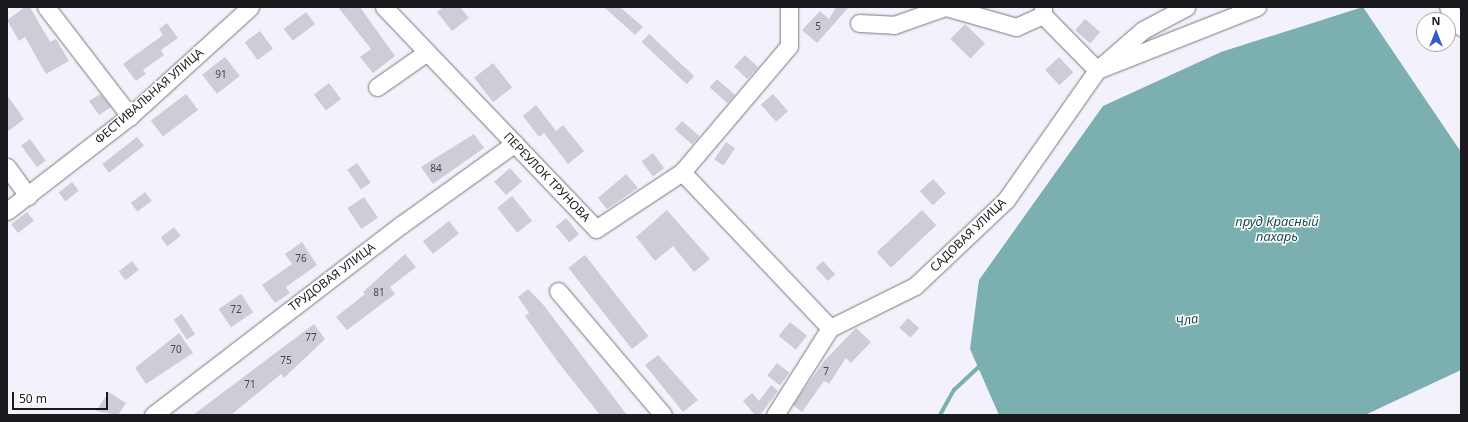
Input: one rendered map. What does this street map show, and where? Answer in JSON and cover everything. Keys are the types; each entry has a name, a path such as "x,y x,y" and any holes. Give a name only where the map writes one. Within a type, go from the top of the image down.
{"street":[{"path":"46,7 130,116"},
{"name":"ФЕСТИВАЛЬНАЯ УЛИЦА","path":"7,211 130,116 250,7"},
{"name":"ПЕРЕУЛОК ТРУНОВА","path":"384,7 596,229 682,172 789,46 789,7"},
{"path":"859,23 894,24 945,7 1016,27 1043,11 1097,70 1256,7"},
{"name":"САДОВАЯ УЛИЦА","path":"830,328 915,286 1006,200 1097,70 1143,30 1186,7"},
{"path":"1448,7 1461,27"},
{"path":"377,87 427,52"},
{"name":"ТРУДОВАЯ УЛИЦА","path":"154,415 282,314 515,143"},
{"path":"7,167 28,196"},
{"path":"682,172 830,328 775,415"},
{"path":"558,291 663,415"}],"water":[{"name":"пруд Красный пахарь","path":"1363,7 1461,152 1461,370 1365,415 999,415 970,349 979,280 1103,106 1221,52"}],"building":[{"path":"25,7 30,7 50,42 56,39 69,61 46,74 25,37 19,41 7,20"},
{"path":"338,7 360,7 395,56 373,73 360,57 371,49"},
{"path":"443,7 460,7 469,18 452,31 437,12"},
{"path":"604,7 620,7 643,27 635,35"},
{"path":"836,7 849,7 817,43 802,30 820,11 829,19"},
{"path":"306,12 315,24 293,41 284,29"},
{"path":"1085,19 1100,32 1090,43 1075,30"},
{"path":"167,23 178,38 161,50 164,55 143,70 146,74 136,81 123,64 163,35 159,29"},
{"path":"965,24 985,43 971,59 950,39"},
{"path":"260,31 273,49 258,60 245,42"},
{"path":"649,34 694,76 687,84 641,42"},
{"path":"745,55 758,67 747,79 734,67"},
{"path":"225,57 240,76 217,94 202,75"},
{"path":"1059,57 1073,72 1059,85 1045,70"},
{"path":"493,63 512,87 493,102 474,78"},
{"path":"717,79 735,95 727,103 710,87"},
{"path":"329,83 341,99 326,110 314,94"},
{"path":"100,94 111,107 99,115 89,101"},
{"path":"186,94 198,110 163,136 151,120"},
{"path":"773,94 788,111 776,122 761,104"},
{"path":"7,95 24,119 7,132"},
{"path":"536,105 556,131 563,125 584,151 568,164 544,133 539,137 523,116"},
{"path":"682,121 699,136 692,144 675,129"},
{"path":"474,134 484,148 433,184 421,167"},
{"path":"137,137 144,146 109,173 102,164"},
{"path":"30,139 46,161 37,167 21,145"},
{"path":"726,142 735,148 723,166 714,159"},
{"path":"653,153 664,168 653,177 642,161"},
{"path":"357,163 371,183 361,190 347,170"},
{"path":"510,168 522,182 506,195 494,182"},
{"path":"626,174 638,188 607,209 598,198"},
{"path":"933,179 946,193 933,205 920,191"},
{"path":"72,182 79,191 65,201 59,192"},
{"path":"145,192 152,201 138,212 131,203"},
{"path":"512,196 532,221 517,233 497,208"},
{"path":"364,197 378,218 361,229 347,208"},
{"path":"667,210 710,259 694,272 673,246 655,261 636,237"},
{"path":"922,210 936,225 891,268 877,252"},
{"path":"27,212 34,221 18,233 11,224"},
{"path":"566,218 579,234 569,243 556,226"},
{"path":"449,221 459,234 433,254 423,241"},
{"path":"174,227 181,236 167,246 161,237"},
{"path":"302,242 317,265 286,287 290,293 275,303 262,285 292,264 285,254"},
{"path":"405,254 416,267 390,287 395,294 347,330 336,317 365,294 363,292"},
{"path":"585,255 648,336 632,349 568,268"},
{"path":"132,261 139,270 125,280 119,271"},
{"path":"823,261 835,274 828,281 816,268"},
{"path":"528,289 542,303 627,415 600,415 558,362 525,316 529,313 518,297"},
{"path":"241,294 253,312 231,327 219,309"},
{"path":"182,314 195,334 187,340 174,319"},
{"path":"908,318 919,328 910,338 899,328"},
{"path":"790,322 807,336 796,350 779,336"},
{"path":"314,324 325,339 284,378 281,374 231,415 193,415"},
{"path":"856,328 871,342 851,363 846,358 829,384 824,381 802,412 793,405 825,360"},
{"path":"179,333 193,353 146,384 135,368"},
{"path":"658,355 698,400 683,412 645,365"},
{"path":"777,363 790,373 780,385 767,376"},
{"path":"771,385 778,391 760,415 755,415 743,401 752,393 759,401"},
{"path":"109,392 126,403 118,415 96,411"}],"waterway":[{"name":"Чла","path":"940,415 954,390 982,364"}]}
